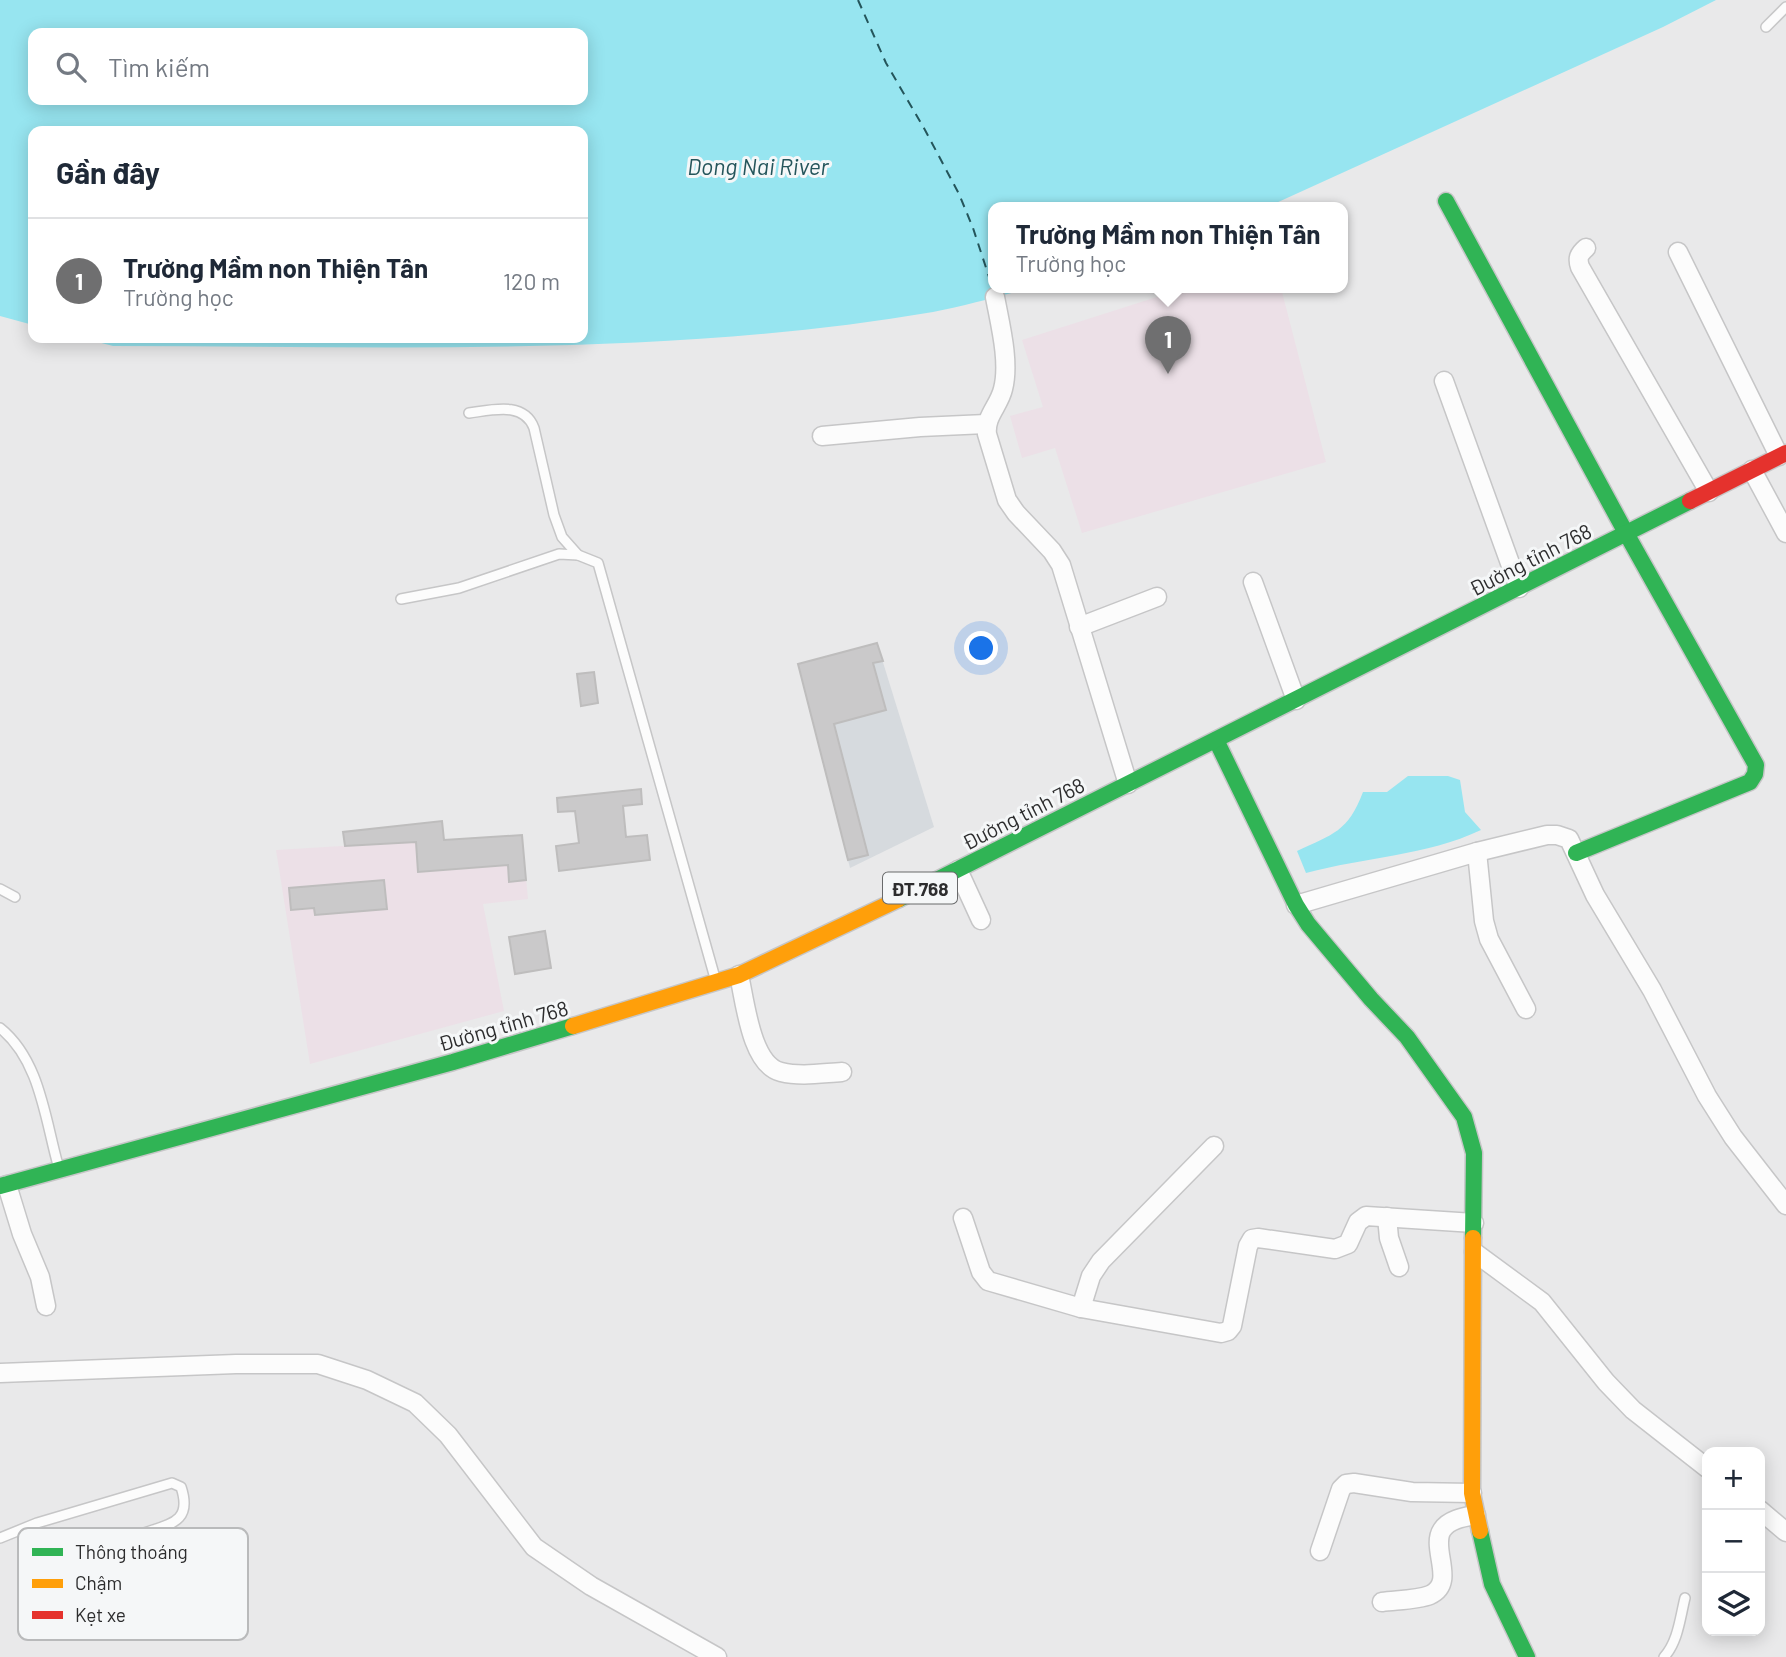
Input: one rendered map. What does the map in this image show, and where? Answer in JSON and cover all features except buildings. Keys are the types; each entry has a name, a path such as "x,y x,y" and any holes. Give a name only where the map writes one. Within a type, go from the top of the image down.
{"main road":[{"path":"1446,201 1626,533 1756,765 1750,782 1576,853"},
{"name":"Đường tỉnh 768","path":"4,1186 440,1065 739,975 958,870 1783,454"},
{"path":"1216,740 1296,905 1308,924 1406,1037 1464,1117 1474,1153 1472,1493 1492,1584 1527,1657"}],"street":[{"path":"1586,248 1580,253 1580,267 1709,492"},
{"path":"1678,252 1783,454"},
{"path":"995,297 1004,358 1004,387 986,424 987,434 1007,500 1061,565 1128,784"},
{"path":"1444,381 1519,588"},
{"path":"822,436 986,424"},
{"path":"1752,470 1786,533"},
{"path":"1253,582 1296,700"},
{"path":"1079,627 1157,597"},
{"path":"1296,905 1477,852 1547,835 1569,839 1595,895 1652,990 1707,1096 1733,1137 1786,1205"},
{"path":"1477,852 1484,921 1489,939 1526,1009"},
{"path":"958,870 981,920"},
{"path":"739,975 755,1043 763,1060 778,1072 842,1072"},
{"path":"1081,1308 1091,1276 1101,1261 1214,1146"},
{"path":"4,1186 40,1277 46,1306"},
{"path":"963,1218 981,1272 988,1281 1081,1308 1221,1333 1232,1326 1248,1246 1252,1240 1258,1238 1341,1248 1348,1244 1358,1222 1366,1216 1474,1223"},
{"path":"1387,1217 1389,1238 1399,1267"},
{"path":"1474,1252 1542,1302 1606,1382 1633,1410 1702,1464"},
{"path":"0,1373 236,1364 318,1364 367,1380 415,1403 448,1435 534,1547 591,1586 717,1657"},
{"path":"1320,1550 1340,1489 1346,1484 1412,1492 1472,1493"},
{"path":"1765,1514 1786,1531"},
{"path":"1382,1602 1431,1595 1440,1587 1443,1575 1440,1540 1442,1529 1456,1519 1476,1515"}],"lane":[{"path":"1766,26 1786,7"},
{"path":"469,413 513,410 522,411 528,416 534,428 554,515 562,537 579,555"},
{"path":"401,599 459,588 559,554 579,555 598,563 717,983"},
{"path":"0,889 15,897"},
{"path":"0,1028 20,1048 32,1068 59,1170"},
{"path":"25,1528 172,1483 181,1487 186,1502 184,1512 177,1520 156,1528"},
{"path":"0,1538 18,1531"},
{"path":"1664,1657 1676,1636 1685,1598"}],"shaded area":[{"path":"1169,293 1282,293 1326,462 1082,533 1055,448 1022,458 1010,416 1043,407 1022,340"},
{"path":"877,643 934,827 850,868 798,664"},
{"path":"522,835 528,899 483,904 504,1011 310,1064 276,850"}],"water":[{"name":"Dong Nai River","path":"0,0 1716,0 1663,27 1278,202 988,202 988,293 1012,293 933,312 832,327 730,337 627,343 421,347 113,346 101,343 588,343 588,126 28,126 28,324 0,316"},
{"path":"1408,776 1448,776 1460,780 1465,812 1481,830 1417,851 1306,873 1297,851 1330,835 1345,824 1363,792 1387,792"}],"ferry route":[{"path":"858,0 886,63 959,194 988,274"}],"traffic: fast":[{"path":"1446,201 1626,533 1756,765 1750,782 1576,853"},
{"path":"899,899 1690,501"},
{"path":"1216,740 1296,905 1308,924 1407,1037 1464,1117 1474,1153 1473,1238"},
{"path":"0,1186 453,1062 573,1026"},
{"path":"1480,1531 1492,1584 1527,1657"}],"traffic: slow":[{"path":"573,1026 739,975 899,899"},
{"path":"1473,1238 1472,1493 1480,1531"}],"traffic: jam":[{"path":"1690,501 1786,453"}],"place":[{"name":"Trường Mầm non Thiện Tân","path":"1168,374"}]}
